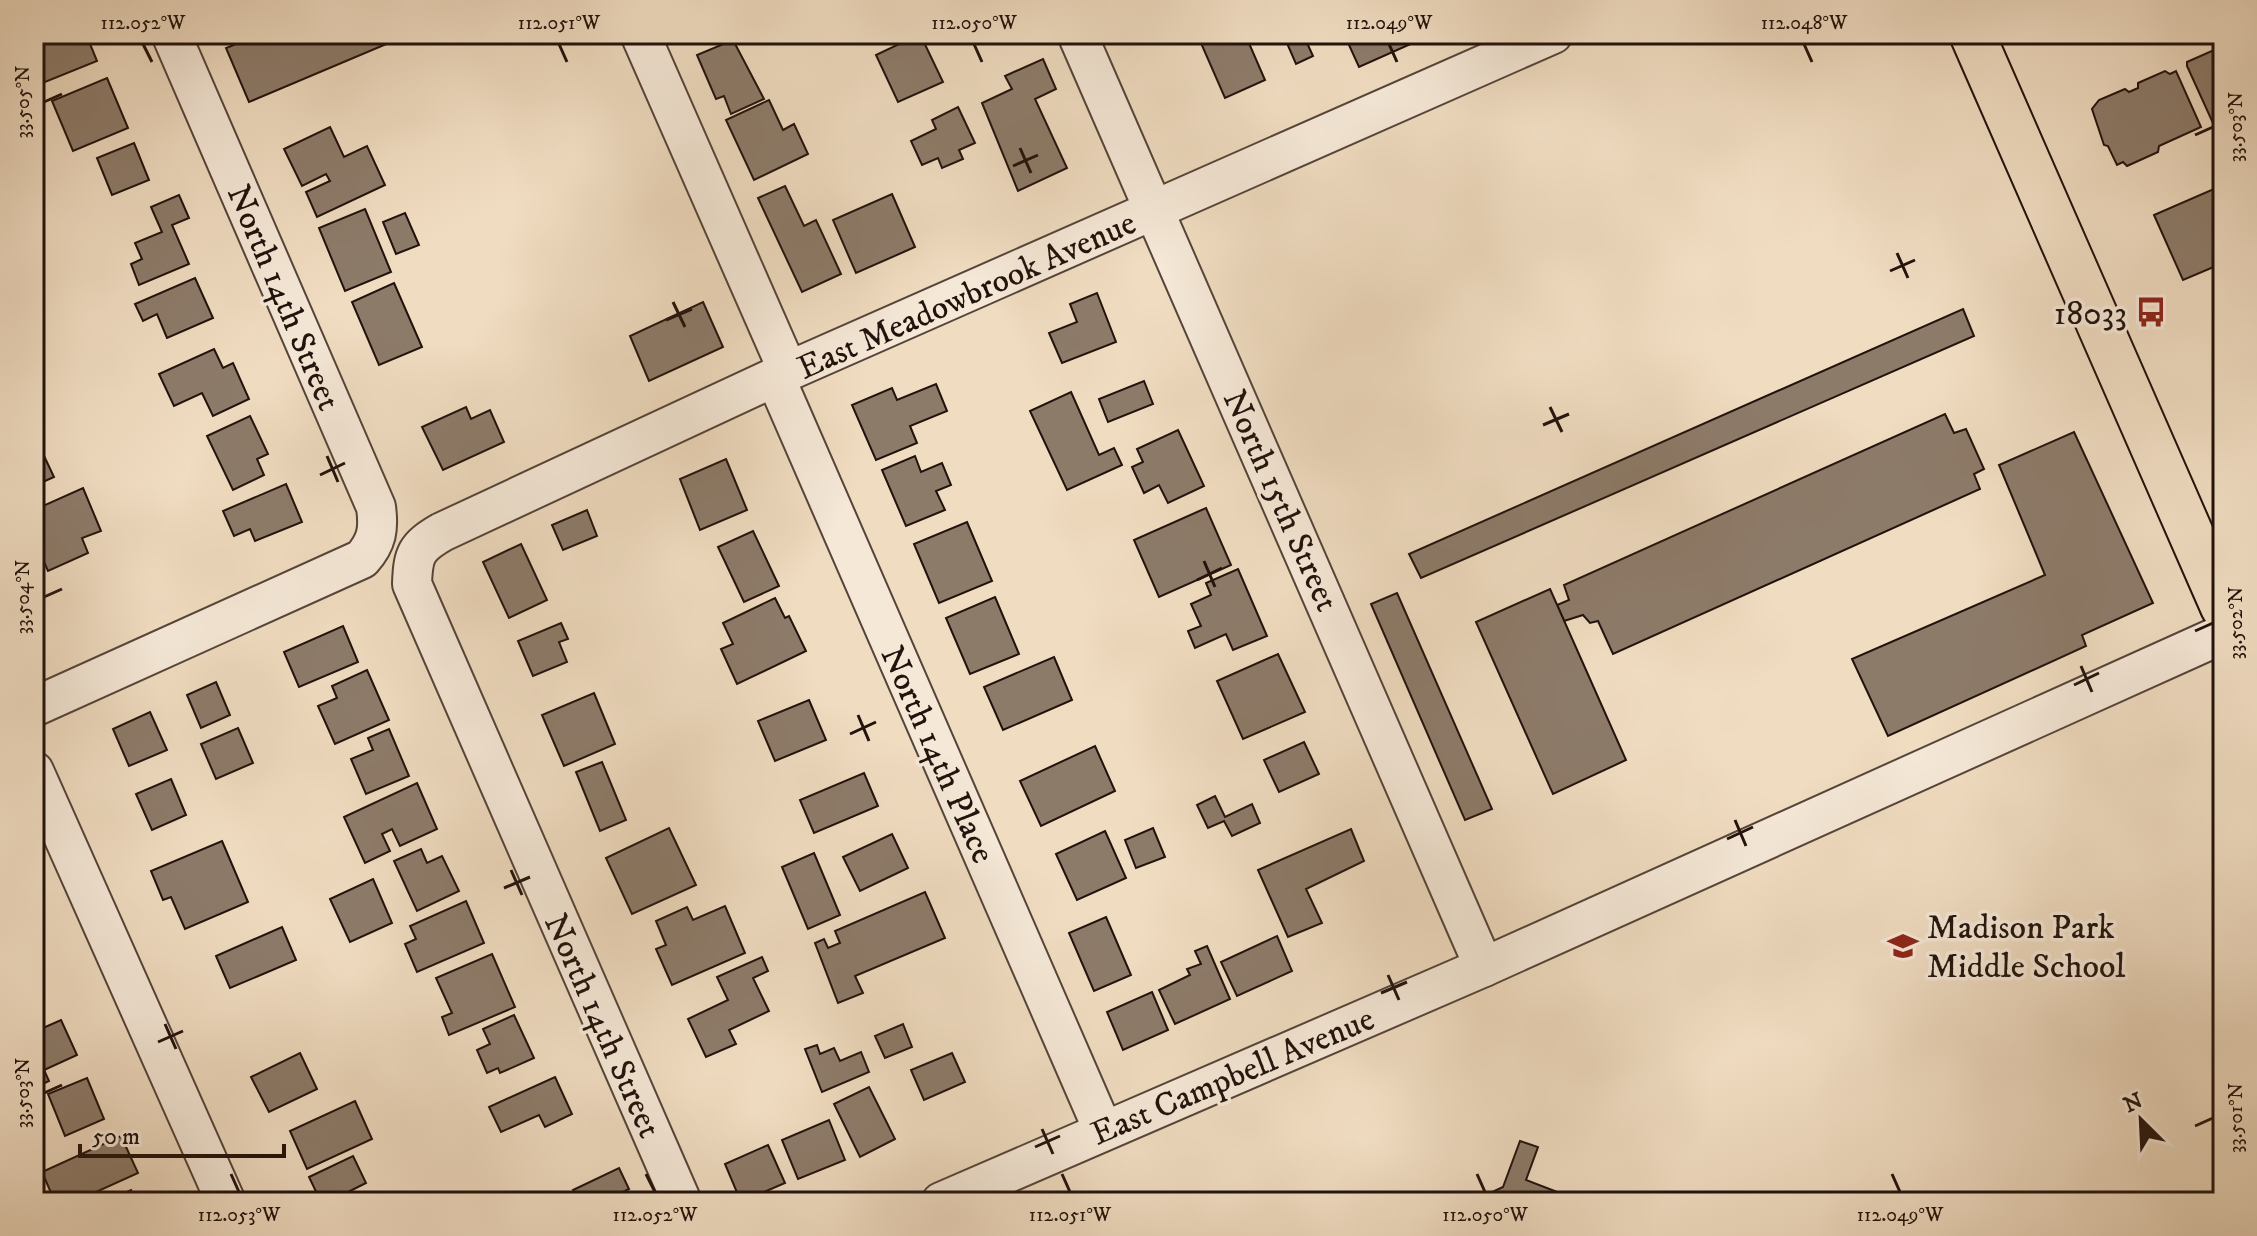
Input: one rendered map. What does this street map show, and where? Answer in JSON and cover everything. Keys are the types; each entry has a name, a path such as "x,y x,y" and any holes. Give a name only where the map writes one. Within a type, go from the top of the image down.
{"main road":[{"path":"1972,34 2223,607"}],"street":[{"name":"North 14th Street","path":"35,704 362,559 375,545 379,525 376,507 171,34"},
{"name":"North 14th Place","path":"640,34 1103,1130"},
{"name":"North 15th Street","path":"1077,34 1484,967"},
{"name":"East Meadowbrook Avenue","path":"412,584 413,558 427,541 442,532 782,374 1553,34"},
{"name":"North 14th Street","path":"412,584 682,1202"},
{"name":"East Campbell Avenue","path":"941,1202 1484,967 2223,634"},
{"path":"34,771 226,1202"}],"building":[{"path":"39,34 86,34 97,61 40,84 34,70 34,39"},
{"path":"235,34 410,34 249,102 226,48 239,43"},
{"path":"920,34 943,82 898,102 876,55"},
{"path":"1197,34 1245,34 1265,80 1225,98"},
{"path":"1283,34 1303,34 1313,56 1296,64"},
{"path":"1344,34 1433,34 1359,67"},
{"path":"733,40 764,99 731,114 724,96 716,99 697,55"},
{"path":"2223,46 2223,145 2187,62"},
{"path":"1043,59 1056,89 1035,99 1067,168 1018,191 982,103 1012,89 1005,76"},
{"path":"2165,71 2170,74 2176,71 2201,127 2159,146 2158,152 2127,166 2123,162 2117,165 2108,146 2104,145 2092,109 2099,100 2125,89 2129,92 2138,88 2138,83"},
{"path":"107,78 128,128 73,151 52,101"},
{"path":"769,100 783,130 794,124 808,154 754,180 726,120"},
{"path":"958,107 975,143 959,150 963,159 942,168 938,158 922,165 911,141 936,129 932,120"},
{"path":"330,127 344,157 367,146 385,185 317,217 306,192 330,181 326,174 302,186 284,149"},
{"path":"134,143 149,180 112,195 97,158"},
{"path":"2223,185 2223,263 2183,280 2154,215"},
{"path":"785,186 804,226 816,220 841,274 802,292 758,198"},
{"path":"892,194 915,247 856,273 833,220"},
{"path":"179,195 189,218 172,225 189,264 139,285 131,264 142,259 135,243 162,232 151,207"},
{"path":"365,209 391,272 345,291 319,228"},
{"path":"405,213 419,245 396,254 383,222"},
{"path":"195,278 213,318 167,338 157,314 143,321 135,304"},
{"path":"394,283 422,347 379,365 352,302"},
{"path":"1097,293 1116,342 1062,363 1049,333 1077,322 1070,304"},
{"path":"703,302 723,347 649,381 630,336"},
{"path":"1963,309 1974,336 1421,578 1409,554"},
{"path":"214,349 223,368 233,363 249,399 213,416 202,393 174,406 159,374"},
{"path":"1144,381 1153,404 1108,422 1099,399"},
{"path":"936,384 947,411 910,426 917,443 876,460 852,405 892,388 897,400"},
{"path":"1071,392 1099,455 1114,448 1122,465 1067,490 1030,411"},
{"path":"34,399 43,420 34,424"},
{"path":"466,407 471,419 490,410 504,442 443,470 422,427"},
{"path":"1945,414 1954,433 1966,429 1984,469 1974,474 1980,489 1613,654 1598,621 1590,623 1583,615 1564,621 1557,605 1569,600 1564,585"},
{"path":"250,416 268,454 257,459 264,475 233,490 207,436"},
{"path":"1178,430 1204,486 1168,503 1159,485 1144,493 1132,467 1143,462 1137,449"},
{"path":"2074,432 2153,603 2082,635 2086,646 1888,736 1852,659 2045,575 1999,465"},
{"path":"37,441 54,477 34,486 34,442"},
{"path":"915,456 921,472 942,463 951,485 936,491 945,510 906,526 882,470"},
{"path":"726,459 747,510 700,530 680,479"},
{"path":"286,484 302,522 255,541 250,529 234,536 223,511"},
{"path":"83,488 101,531 82,538 88,553 48,571 34,539 34,533 41,530 34,510"},
{"path":"1206,508 1231,565 1159,597 1134,540"},
{"path":"587,510 597,536 563,550 552,525"},
{"path":"967,522 992,581 939,603 914,544"},
{"path":"753,531 779,586 744,602 718,547"},
{"path":"521,544 547,600 509,618 483,562"},
{"path":"1238,569 1267,636 1233,650 1226,634 1195,648 1188,631 1201,626 1191,604 1211,595 1206,583"},
{"path":"1550,589 1626,760 1553,794 1476,622"},
{"path":"1397,593 1492,809 1465,820 1371,604"},
{"path":"995,597 1019,654 970,674 946,618"},
{"path":"775,598 785,618 789,616 806,651 737,684 721,649 733,644 723,623"},
{"path":"561,623 568,639 559,642 567,662 533,676 518,641"},
{"path":"343,626 358,662 299,687 284,652"},
{"path":"1278,654 1305,712 1243,739 1217,681"},
{"path":"1054,657 1072,700 1003,730 984,687"},
{"path":"367,670 389,720 335,744 318,706 337,698 332,686"},
{"path":"216,682 230,715 201,728 187,695"},
{"path":"594,693 615,744 564,766 542,715"},
{"path":"809,700 826,740 775,761 758,721"},
{"path":"150,712 167,750 129,766 113,729"},
{"path":"238,728 253,763 216,779 201,744"},
{"path":"389,729 409,776 366,794 351,759 373,750 368,738"},
{"path":"1304,742 1319,774 1279,792 1264,760"},
{"path":"1095,746 1115,791 1041,826 1020,781"},
{"path":"602,762 626,820 600,831 576,772"},
{"path":"864,773 878,806 814,833 800,800"},
{"path":"171,779 186,815 152,830 136,794"},
{"path":"417,783 437,829 400,846 392,829 382,834 390,851 365,863 344,817"},
{"path":"1215,796 1225,817 1252,804 1260,823 1232,836 1224,821 1208,828 1197,805"},
{"path":"669,828 696,885 632,914 606,858"},
{"path":"1153,828 1165,857 1136,868 1125,840"},
{"path":"1351,829 1364,861 1306,889 1322,923 1288,937 1258,870"},
{"path":"1105,831 1126,878 1077,900 1056,854"},
{"path":"892,834 908,868 860,891 843,857"},
{"path":"222,841 248,902 185,929 171,897 163,900 151,871"},
{"path":"421,849 427,863 442,856 459,891 417,911 394,861"},
{"path":"814,853 840,915 808,929 782,867"},
{"path":"373,879 392,923 350,942 330,899"},
{"path":"925,892 945,938 855,976 863,993 838,1003 815,943 824,939 828,948 840,943 835,931"},
{"path":"466,901 484,943 417,972 405,944 416,939 410,926"},
{"path":"725,906 745,953 672,985 656,949 666,945 656,921 687,907 693,920"},
{"path":"1106,917 1131,975 1094,991 1069,933"},
{"path":"282,927 296,960 230,988 216,956"},
{"path":"1277,936 1292,971 1237,996 1221,962"},
{"path":"1207,946 1230,999 1175,1024 1159,990 1190,975 1187,969 1201,964 1195,951"},
{"path":"492,954 515,1007 449,1035 442,1017 452,1013 436,978"},
{"path":"762,957 768,971 753,978 769,1011 729,1030 736,1044 706,1057 688,1019 728,1000 717,977"},
{"path":"34,976 44,1001 34,1005"},
{"path":"1152,992 1168,1030 1123,1050 1107,1012"},
{"path":"514,1015 534,1058 500,1073 498,1068 487,1073 477,1050 490,1044 483,1029"},
{"path":"61,1020 77,1055 44,1070 49,1081 34,1088 34,1067 41,1064 34,1050 34,1032"},
{"path":"903,1024 912,1047 885,1058 875,1036"},
{"path":"817,1045 820,1054 834,1048 840,1061 861,1052 869,1072 822,1092 805,1049"},
{"path":"300,1053 317,1089 269,1112 251,1077"},
{"path":"952,1053 965,1082 924,1100 911,1070"},
{"path":"555,1077 572,1114 545,1127 539,1115 501,1132 489,1107"},
{"path":"87,1078 104,1119 65,1136 48,1094"},
{"path":"869,1087 895,1139 860,1157 834,1104"},
{"path":"355,1101 372,1139 307,1169 290,1131"},
{"path":"829,1120 845,1160 798,1179 782,1140"},
{"path":"121,1136 138,1173 74,1202 55,1202 42,1172"},
{"path":"1520,1141 1538,1147 1526,1180 1570,1197 1569,1202 1471,1202 1503,1187"},
{"path":"768,1145 785,1183 741,1202 725,1164"},
{"path":"353,1156 366,1183 350,1191 356,1202 321,1202 309,1177"},
{"path":"619,1168 629,1189 621,1193 625,1202 579,1202 573,1190"},
{"path":"34,1172 48,1202 34,1202"},
{"path":"131,1190 136,1202 104,1202"}],"place":[{"name":"18033","path":"2151,312"},
{"name":"Madison Park Middle School","path":"1903,946"}]}
